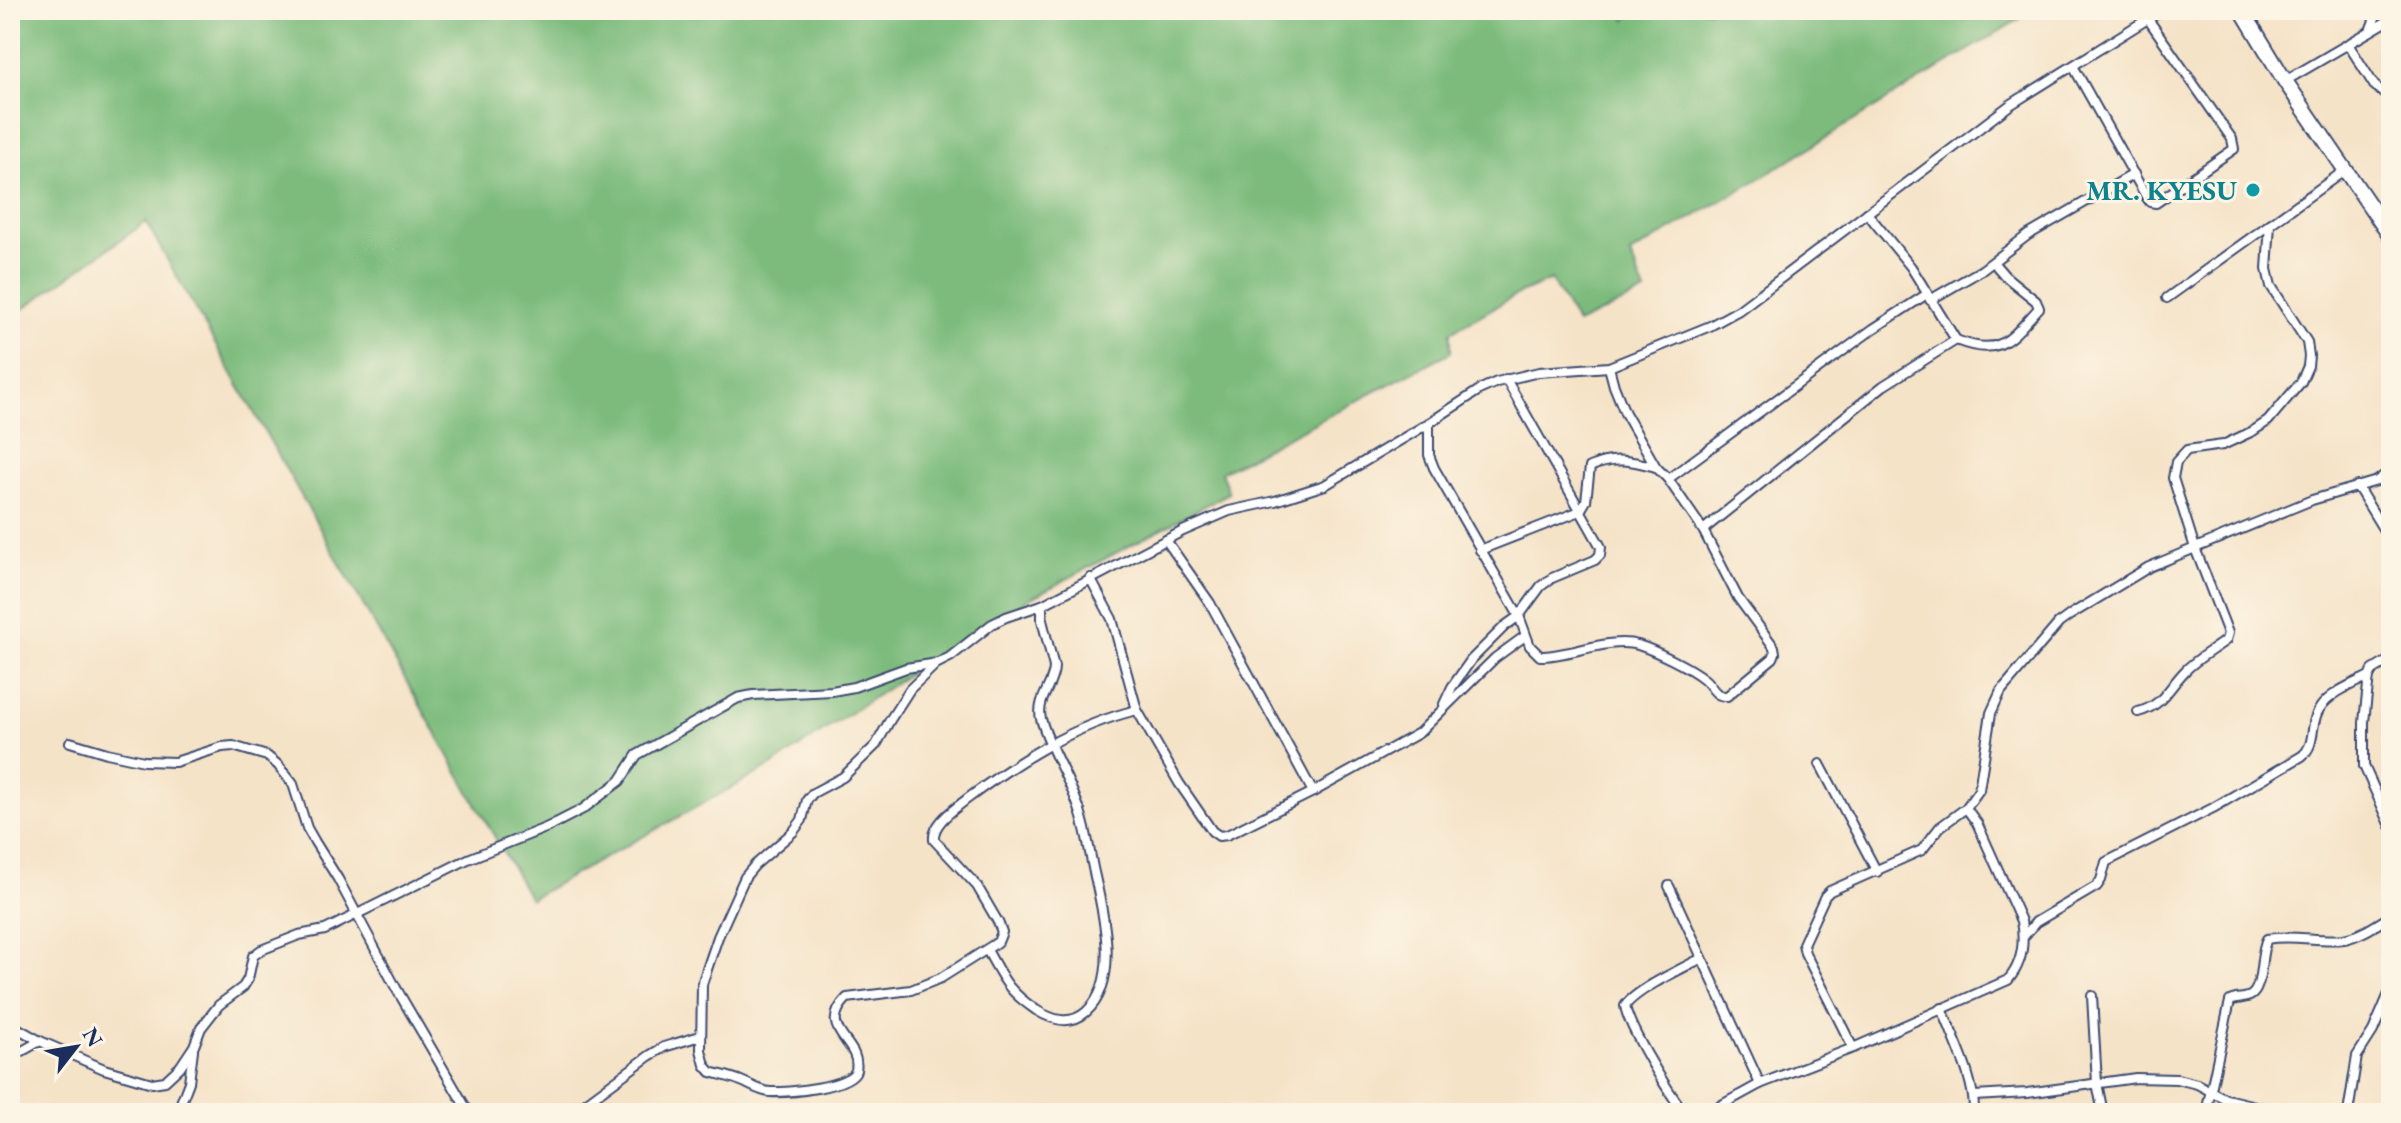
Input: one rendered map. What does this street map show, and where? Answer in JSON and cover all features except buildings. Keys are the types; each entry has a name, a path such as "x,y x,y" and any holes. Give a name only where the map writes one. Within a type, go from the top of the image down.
{"highway":[{"path":"2242,10 2344,171 2391,237"}],"street":[{"path":"1137,710 1100,721 1013,765 937,826 933,833 934,840 977,886 1002,932 998,942 941,978 911,990 847,998 840,1004 835,1016 836,1024 855,1057 856,1072 851,1078 843,1082 769,1092 711,1072 705,1065 700,1036 702,984 718,937 745,877 793,832 802,820 807,800 813,793 843,777 876,745 910,689 938,663 992,624 1042,605 1090,578 1229,511 1325,485 1481,389 1506,379 1539,372 1609,367 1710,326 1739,310 2010,105 2162,10"},
{"path":"2370,31 2378,10"},
{"path":"2073,66 2147,198 2156,203 2234,149 2234,146 2148,19"},
{"path":"2285,81 2391,19"},
{"path":"2348,44 2374,85 2391,100"},
{"path":"2167,298 2344,171"},
{"path":"1668,479 1873,329 1993,262 2028,235 2134,174"},
{"path":"1867,213 1911,267 1956,340 1967,345 1998,346 2007,342 2039,308 2036,301 1993,262"},
{"path":"2138,712 2153,707 2166,696 2185,670 2226,640 2228,633 2195,548 2173,478 2176,462 2187,450 2223,445 2268,421 2301,382 2308,366 2307,342 2271,286 2267,269 2270,224"},
{"path":"1703,530 1883,386 1956,340"},
{"path":"1429,423 1429,455 1434,468 1519,616 1530,646 1540,656 1622,642 1638,645 1705,679 1716,693 1727,696 1775,653 1774,647 1738,598 1703,530 1668,479 1656,467 1625,413 1609,367"},
{"path":"1440,712 1452,687 1471,660 1519,616 1541,586 1600,555 1601,547 1506,379"},
{"path":"1480,550 1580,511 1586,501 1590,467 1622,459 1656,467"},
{"path":"1853,1048 1808,962 1803,944 1825,896 1922,850 1940,827 1966,808 1979,790 1991,713 2001,691 2059,623 2149,567 2312,500 2377,481 2391,470"},
{"path":"2357,486 2391,542"},
{"path":"1166,540 1210,603 1313,792"},
{"path":"1090,578 1112,619 1137,710 1179,783 1212,831 1219,836 1227,835 1313,792 1419,733 1495,658 1525,636"},
{"path":"987,950 1008,988 1046,1017 1062,1021 1079,1018 1096,1002 1103,986 1106,955 1104,910 1079,807 1061,771 1041,718 1042,700 1054,675 1042,620 1042,605"},
{"path":"2391,659 2369,676 2364,722 2364,766 2391,826"},
{"path":"177,1113 189,1082 194,1046 201,1028 219,1005 243,987 253,956 261,950 299,935 325,930 468,859 548,827 583,809 620,781 637,755 738,698 832,691 854,687 906,668 938,663"},
{"path":"2024,936 2036,922 2097,886 2106,862 2213,808 2302,756 2311,745 2320,708 2338,692 2369,676"},
{"path":"70,742 144,761 175,762 233,746 267,756 278,765 293,784 307,828 469,1113"},
{"path":"1820,764 1877,872"},
{"path":"1707,1113 1760,1084 1853,1048 2008,980 2018,969 2024,936 2021,921 1977,823 1966,808"},
{"path":"1669,886 1760,1084"},
{"path":"2206,1113 2230,1001 2249,997 2258,988 2263,946 2267,939 2279,936 2344,939 2362,933 2391,916"},
{"path":"1685,1113 1640,1040 1625,1006 1653,985 1702,958"},
{"path":"2348,1113 2357,1056 2373,1031 2391,989"},
{"path":"2092,996 2097,1083 2103,1113"},
{"path":"1942,1008 1974,1096 1974,1113"},
{"path":"10,1024 104,1069 152,1083 165,1081 174,1074 194,1046"},
{"path":"572,1113 649,1056 664,1047 700,1036"},
{"path":"10,1058 40,1041"},
{"path":"1974,1096 2027,1093 2136,1078 2177,1079 2197,1084 2226,1099 2284,1113"}],"green space":[{"path":"10,10 1619,10 1626,20 1636,10 2034,10 1630,254 1645,292 1577,324 1551,280 1520,293 1451,332 1451,352 1221,472 1229,493 1027,600 947,648 773,765 530,899 146,222 10,318"}],"place":[{"name":"MR. KYESU","path":"2253,190"}]}
